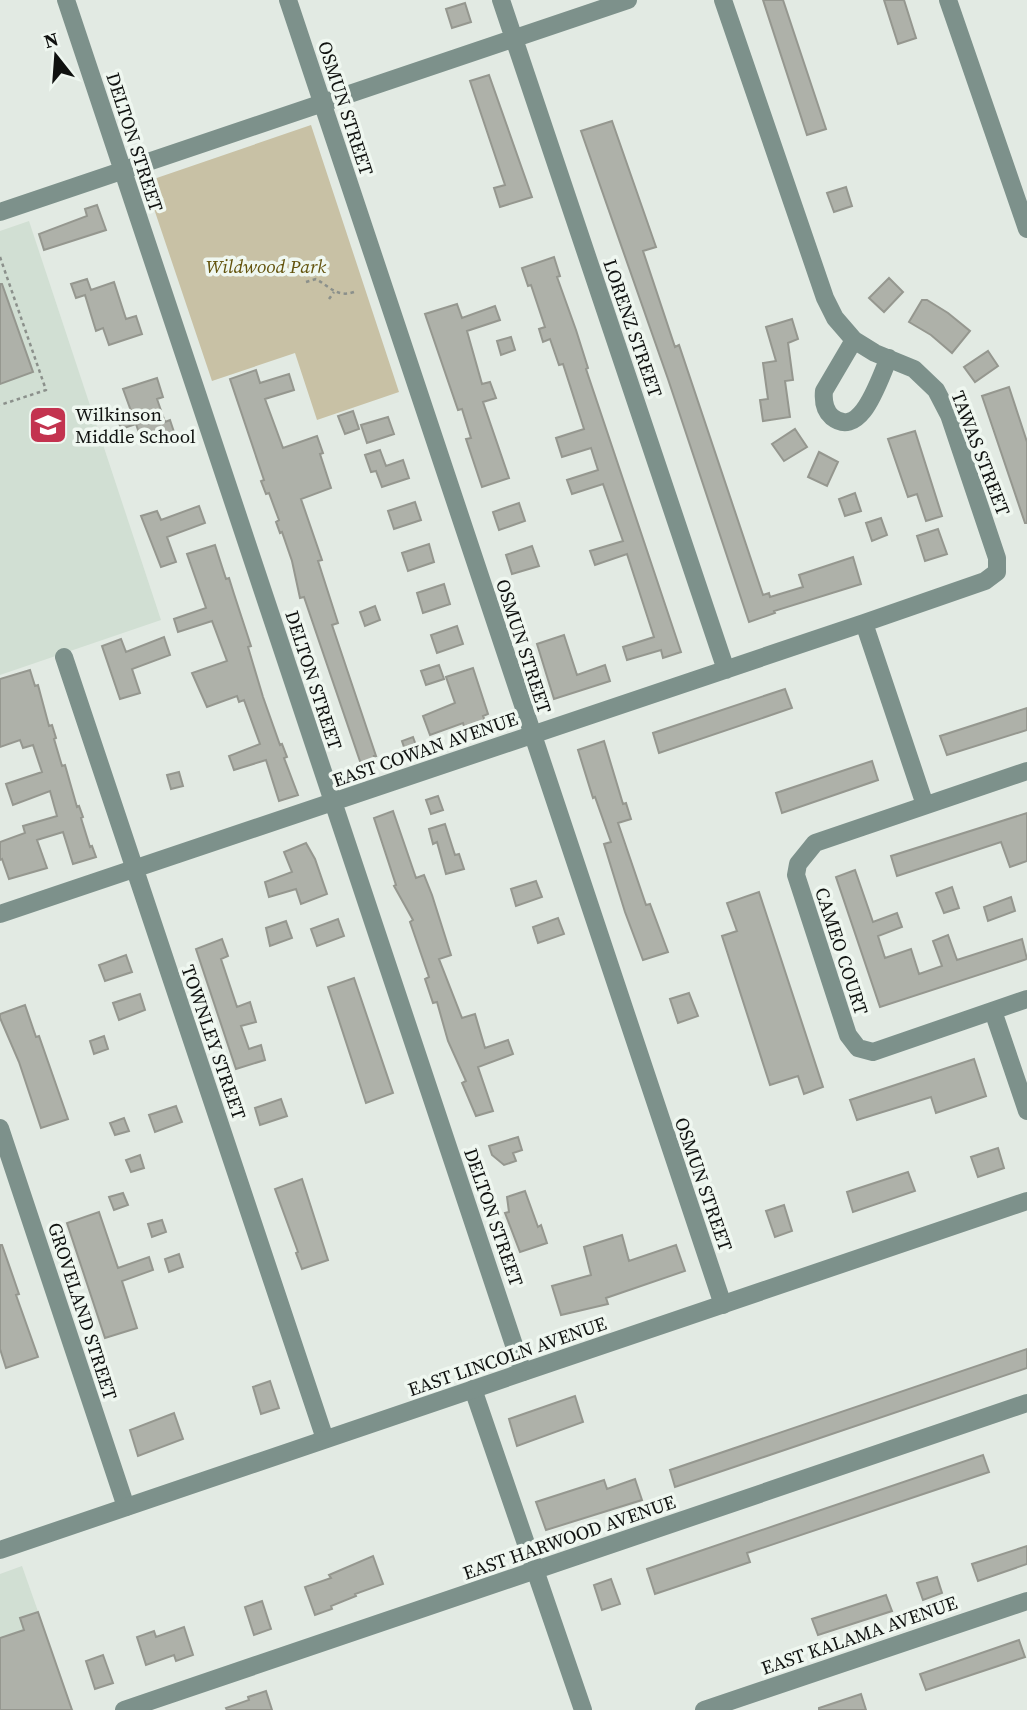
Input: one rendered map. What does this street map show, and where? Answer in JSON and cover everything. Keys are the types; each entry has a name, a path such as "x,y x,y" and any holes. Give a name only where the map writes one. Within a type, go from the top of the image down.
{"street":[{"name":"DELTON STREET","path":"66,0 523,1372"},
{"name":"OSMUN STREET","path":"288,0 723,1305"},
{"name":"LORENZ STREET","path":"500,0 726,670"},
{"path":"0,212 628,0"},
{"name":"TAWAS STREET","path":"723,0 825,298 835,318 854,340 920,373 943,403 998,565 998,572 985,581 864,623"},
{"path":"948,0 1027,229"},
{"path":"854,340 824,391 823,399 827,411 838,421 850,421 865,411 889,358"},
{"path":"864,623 925,805 1027,771"},
{"name":"EAST COWAN AVENUE","path":"0,914 864,623"},
{"name":"TOWNLEY STREET","path":"64,657 325,1439"},
{"name":"CAMEO COURT","path":"925,805 815,843 798,864 798,884 853,1045 873,1052 993,1011"},
{"path":"1027,999 993,1011 1027,1111"},
{"name":"GROVELAND STREET","path":"0,1128 126,1507"},
{"name":"EAST LINCOLN AVENUE","path":"0,1550 1027,1201"},
{"path":"473,1389 583,1710"},
{"name":"EAST HARWOOD AVENUE","path":"124,1710 1027,1404"},
{"name":"EAST KALAMA AVENUE","path":"704,1710 1027,1601"}],"path":[{"path":"0,257 46,390 0,405"},
{"path":"306,282 316,279 334,292 344,295 354,292"},
{"path":"5,292 12,290"},
{"path":"329,299 334,292"},
{"path":"25,350 31,348"}],"shaded area":[{"name":"Wilkinson Middle School","path":"29,221 161,620 0,675 0,231"},
{"path":"22,1566 74,1710 0,1710 0,1574"}],"green space":[{"name":"Wildwood Park","path":"311,125 399,392 317,420 295,353 212,381 145,182"}],"building":[{"path":"763,0 783,0 826,129 807,135"},
{"path":"884,0 904,0 916,38 898,44"},
{"path":"465,3 471,22 452,28 446,9"},
{"path":"489,75 532,197 500,207 494,188 505,185 470,81"},
{"path":"612,121 656,247 643,251 675,347 679,345 763,595 769,593 770,597 803,587 799,575 853,557 861,584 774,611 775,613 749,622 581,131"},
{"path":"846,187 852,206 834,212 827,193"},
{"path":"97,205 106,230 44,250 39,234 87,216 85,209"},
{"path":"554,257 560,276 557,277 588,368 586,369 681,652 663,658 661,650 627,660 623,647 654,637 627,554 595,565 590,551 623,541 603,484 572,494 567,480 598,470 591,448 562,457 556,438 584,429 563,364 559,365 550,339 543,342 539,329 545,327 531,285 528,286 522,268"},
{"path":"889,278 903,292 884,312 869,298"},
{"path":"87,279 91,290 114,282 126,319 136,316 142,334 109,345 103,328 96,331 85,295 76,298 71,284"},
{"path":"0,284 33,372 0,384"},
{"path":"922,300 927,300 948,313 970,331 952,353 931,335 909,322"},
{"path":"457,304 462,318 495,306 500,320 467,331 482,384 490,382 496,398 483,402 509,478 482,487 466,439 471,438 462,409 458,410 425,314"},
{"path":"792,319 798,339 788,343 793,380 785,381 790,417 763,421 760,400 768,399 763,363 776,361 766,327"},
{"path":"511,337 515,350 501,355 497,341"},
{"path":"988,351 998,366 975,382 964,367"},
{"path":"256,370 260,383 289,374 294,390 265,399 283,448 317,436 323,453 320,454 331,488 301,499 322,560 318,561 338,623 332,625 376,756 377,765 363,770 304,597 300,598 292,561 276,522 279,520 269,493 266,494 261,481 264,480 230,379"},
{"path":"157,378 163,397 157,399 165,422 170,420 174,432 142,442 136,424 121,429 117,416 131,411 123,389"},
{"path":"1009,387 1027,442 1027,523 982,396"},
{"path":"353,411 359,429 345,434 338,416"},
{"path":"388,417 394,434 367,443 361,425"},
{"path":"795,429 807,447 784,461 772,444"},
{"path":"915,431 942,516 926,521 917,494 908,497 888,439"},
{"path":"380,450 386,466 403,460 409,478 382,487 376,471 371,472 365,455"},
{"path":"819,452 838,462 827,486 808,477"},
{"path":"855,493 861,511 845,516 839,499"},
{"path":"415,502 421,520 394,529 388,511"},
{"path":"519,503 525,521 499,530 493,512"},
{"path":"199,506 205,523 167,537 176,562 161,567 141,516 157,511 161,520"},
{"path":"881,518 887,535 872,541 866,523"},
{"path":"938,529 947,554 925,561 917,536"},
{"path":"429,544 434,562 408,571 402,553"},
{"path":"215,545 226,579 229,578 251,646 248,647 263,697 287,757 284,758 298,795 279,801 266,760 234,770 229,756 260,744 244,700 239,702 237,696 207,707 192,673 227,661 212,621 178,632 174,619 206,608 187,554"},
{"path":"532,546 539,566 512,574 506,555"},
{"path":"444,584 450,604 423,613 417,593"},
{"path":"375,606 380,620 365,626 360,612"},
{"path":"457,626 463,644 437,653 431,635"},
{"path":"564,635 577,675 605,665 610,681 554,699 537,644"},
{"path":"164,637 170,655 132,669 140,693 120,699 102,646 121,639 126,652"},
{"path":"439,665 444,679 426,685 421,671"},
{"path":"473,668 488,714 483,716 486,723 465,730 463,723 430,735 423,716 455,703 446,677"},
{"path":"30,670 35,686 38,685 49,726 52,725 56,738 54,739 62,766 65,765 90,847 92,846 96,857 73,864 63,832 37,840 47,868 9,879 2,859 0,860 0,842 25,833 23,826 57,816 50,791 13,805 6,784 42,772 33,745 23,748 20,740 0,747 0,679"},
{"path":"785,689 792,708 659,753 653,733"},
{"path":"1027,708 1027,730 947,755 940,736"},
{"path":"413,737 418,751 407,756 402,741"},
{"path":"604,741 623,804 626,803 631,819 618,823 646,905 650,904 668,952 643,960 604,844 611,842 578,750"},
{"path":"872,761 878,780 782,813 776,793"},
{"path":"179,772 183,786 171,789 167,775"},
{"path":"438,796 443,810 431,814 426,800"},
{"path":"393,811 416,878 424,875 432,895 451,955 439,959 462,1018 475,1014 485,1048 508,1040 513,1054 478,1067 493,1111 476,1116 462,1083 466,1081 448,1041 437,1002 433,1003 425,979 429,977 410,922 413,920 394,886 396,885 374,818"},
{"path":"1027,813 1027,861 1010,867 1001,842 897,876 891,856"},
{"path":"445,824 455,855 459,854 464,869 446,874 437,842 433,844 429,829"},
{"path":"306,843 315,859 327,894 301,904 296,889 269,897 265,882 292,872 284,852"},
{"path":"855,870 873,922 897,913 902,927 878,936 885,958 911,949 919,974 942,966 933,941 948,935 957,960 1022,939 1027,959 880,1007 836,877"},
{"path":"536,881 542,897 516,906 511,889"},
{"path":"952,887 959,908 944,913 936,893"},
{"path":"759,892 823,1087 804,1094 798,1076 770,1085 722,936 737,931 727,903"},
{"path":"1011,897 1015,911 988,921 984,907"},
{"path":"558,918 564,934 538,943 533,927"},
{"path":"338,919 344,936 317,946 311,929"},
{"path":"286,921 292,938 270,946 266,928"},
{"path":"222,939 228,956 221,959 237,1007 250,1002 256,1022 241,1026 249,1049 261,1045 265,1060 236,1069 196,949"},
{"path":"126,955 132,972 105,981 99,965"},
{"path":"354,978 393,1093 366,1103 328,987"},
{"path":"689,993 698,1016 678,1023 670,999"},
{"path":"140,994 145,1010 119,1020 113,1003"},
{"path":"25,1005 36,1037 39,1036 68,1119 41,1128 19,1062 0,1018 0,1014"},
{"path":"104,1036 108,1049 94,1054 90,1041"},
{"path":"974,1059 986,1096 936,1113 931,1097 857,1120 850,1100"},
{"path":"281,1099 287,1116 260,1125 255,1108"},
{"path":"176,1106 182,1122 155,1132 149,1115"},
{"path":"124,1118 129,1131 115,1135 110,1123"},
{"path":"518,1137 522,1150 513,1153 516,1161 504,1165 492,1155 489,1146"},
{"path":"998,1148 1004,1168 978,1177 971,1157"},
{"path":"140,1155 144,1168 131,1172 126,1160"},
{"path":"908,1172 915,1191 853,1212 847,1192"},
{"path":"302,1179 328,1260 302,1269 275,1189"},
{"path":"525,1191 547,1243 520,1252 505,1213 509,1212 507,1197"},
{"path":"123,1193 128,1205 114,1210 109,1197"},
{"path":"784,1205 792,1231 775,1237 766,1211"},
{"path":"99,1212 118,1268 149,1257 153,1270 122,1281 137,1328 105,1338 67,1223"},
{"path":"162,1220 166,1232 152,1237 148,1224"},
{"path":"622,1235 629,1261 676,1245 685,1271 606,1298 608,1304 561,1315 552,1286 591,1275 584,1247"},
{"path":"0,1245 19,1294 16,1295 38,1357 6,1368 0,1349"},
{"path":"179,1254 183,1267 169,1272 165,1259"},
{"path":"1027,1349 1027,1368 675,1487 670,1470"},
{"path":"270,1381 279,1408 261,1414 253,1387"},
{"path":"575,1396 583,1422 517,1446 509,1419"},
{"path":"174,1413 183,1439 138,1456 130,1430"},
{"path":"983,1455 989,1472 747,1553 750,1562 655,1594 647,1569"},
{"path":"635,1479 642,1500 546,1530 536,1502 604,1480 607,1489"},
{"path":"1027,1546 1027,1564 978,1581 972,1564"},
{"path":"373,1556 383,1584 355,1594 356,1596 331,1606 332,1609 315,1615 305,1587 331,1578 329,1575"},
{"path":"937,1577 942,1593 923,1600 917,1583"},
{"path":"611,1579 620,1604 602,1610 594,1585"},
{"path":"886,1595 892,1611 818,1635 812,1619"},
{"path":"262,1601 271,1629 254,1635 245,1607"},
{"path":"38,1612 72,1710 0,1710 0,1638 24,1630 20,1618"},
{"path":"184,1627 193,1655 176,1661 174,1655 146,1665 137,1637 154,1631 156,1637"},
{"path":"1019,1640 1025,1657 926,1690 920,1674"},
{"path":"103,1655 113,1683 95,1689 86,1661"},
{"path":"266,1691 272,1710 226,1708 249,1700 248,1697"},
{"path":"861,1694 866,1710 819,1710 819,1708"}],"place":[{"name":"Wilkinson Middle School","path":"48,425"}]}
